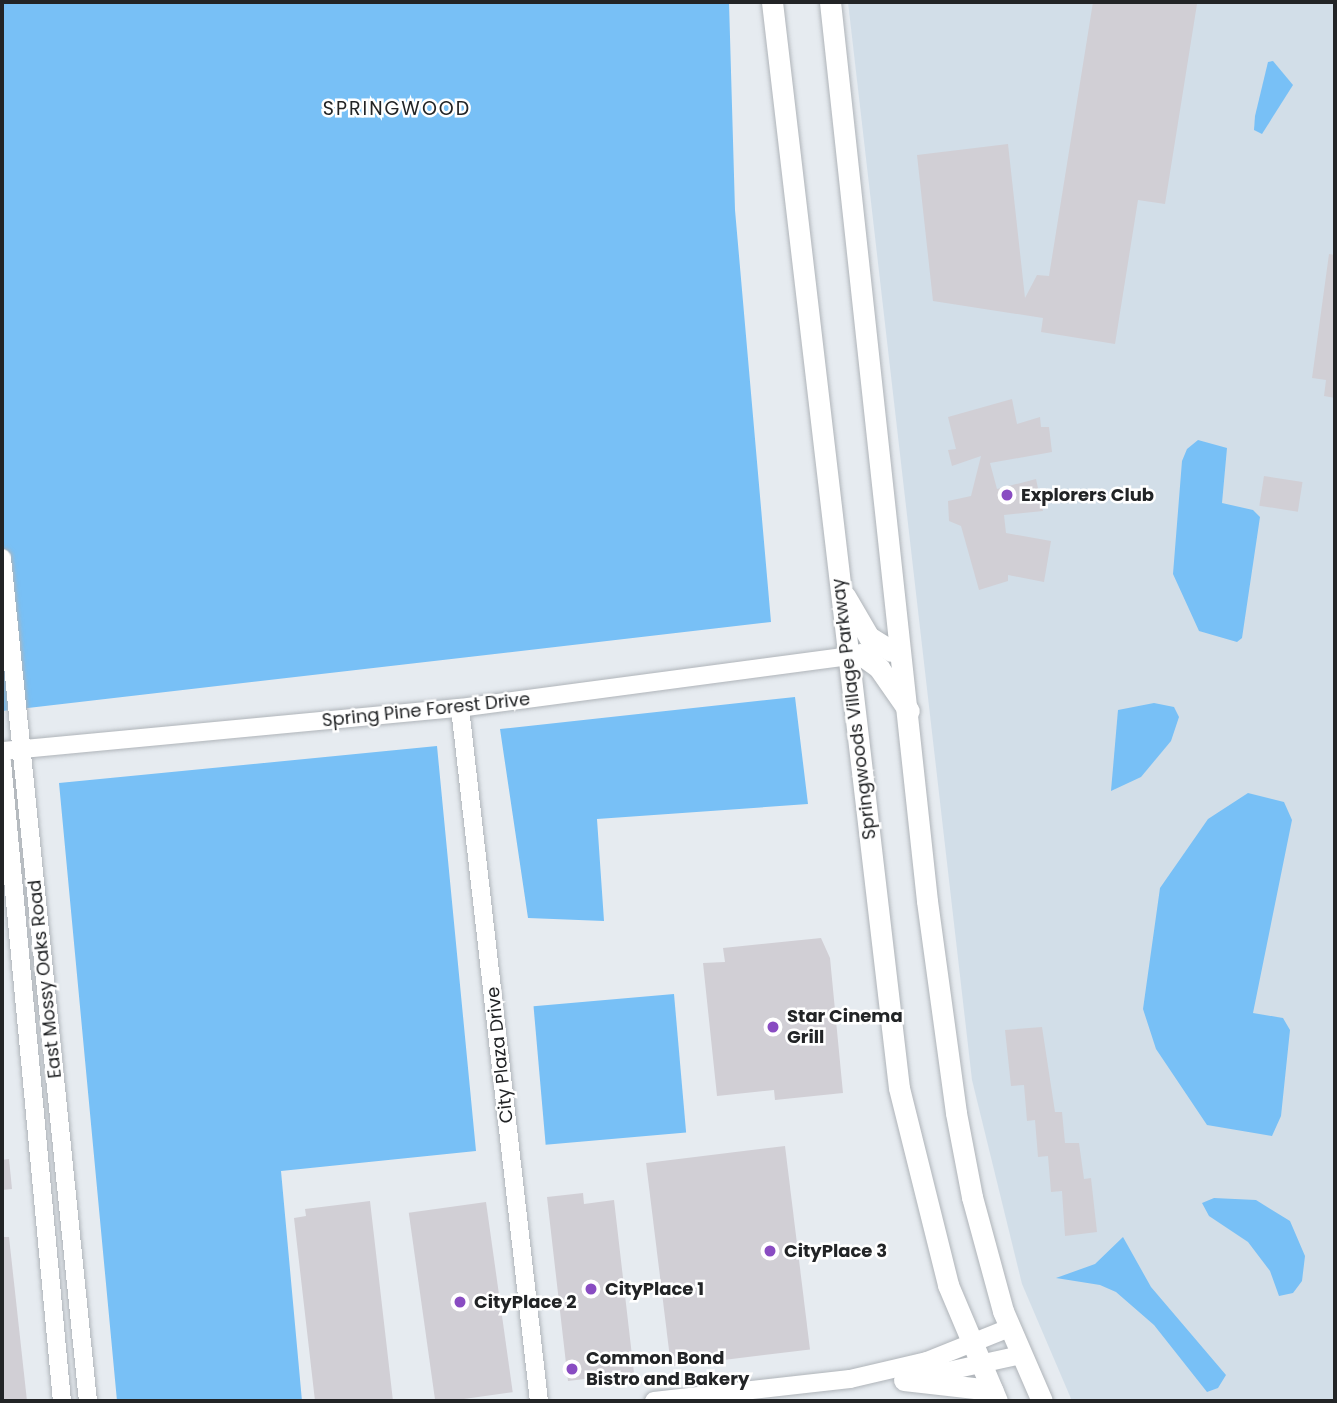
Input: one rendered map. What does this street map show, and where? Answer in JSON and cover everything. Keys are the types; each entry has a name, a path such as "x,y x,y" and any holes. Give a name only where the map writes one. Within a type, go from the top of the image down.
{"main road":[{"name":"Springwoods Village Parkway","path":"772,2 840,588 854,655 899,1088 948,1285 994,1396"},
{"path":"830,2 910,713 928,901 956,1113 972,1197 1009,1328 1042,1401"},
{"path":"840,588 869,637 891,651"},
{"path":"854,655 879,668 910,713"},
{"path":"904,1380 994,1396"}],"street":[{"name":"East Mossy Oaks Road","path":"2,558 88,1401"},
{"name":"Spring Pine Forest Drive","path":"2,751 460,708 854,655"},
{"name":"City Plaza Drive","path":"460,708 539,1401"},
{"name":"East Mossy Oaks Road","path":"2,762 22,998 62,1401"},
{"path":"22,998 46,995"},
{"path":"45,1228 71,1225"},
{"path":"850,1379 864,1383 904,1380 974,1353 1009,1328"},
{"path":"654,1401 850,1379 974,1353 1021,1355"}],"shaded area":[{"path":"2,2 729,2 735,210 771,622 2,711"},
{"path":"848,2 1335,2 1335,1401 1072,1401 1022,1284 972,1080"},
{"path":"1273,61 1293,85 1262,134 1254,130 1255,116 1268,62"},
{"path":"1198,440 1227,448 1222,503 1253,510 1260,517 1242,638 1237,642 1199,631 1173,574 1182,461 1187,449"},
{"path":"795,697 808,804 597,819 604,921 528,918 500,729"},
{"path":"1154,703 1174,707 1179,717 1171,741 1141,777 1111,791 1118,710"},
{"path":"437,746 476,1151 281,1171 302,1401 117,1401 59,783"},
{"path":"1248,793 1284,802 1292,820 1253,1013 1283,1018 1290,1030 1281,1116 1272,1136 1207,1125 1156,1049 1143,1009 1160,888 1208,819"},
{"path":"674,994 686,1132 546,1145 534,1006"},
{"path":"1214,1198 1256,1200 1290,1221 1305,1256 1302,1281 1293,1293 1279,1296 1270,1271 1248,1242 1209,1216 1202,1203"},
{"path":"1123,1237 1151,1287 1226,1375 1218,1388 1207,1392 1154,1325 1116,1292 1100,1285 1056,1278 1095,1264"}],"building":[{"path":"1093,2 1197,4 1165,204 1138,200 1115,344 1041,332 1043,318 933,301 917,155 1008,144 1025,298 1037,275 1049,276"},
{"path":"1329,254 1335,255 1335,398 1324,396 1326,380 1312,378"},
{"name":"Explorers Club","path":"1012,399 1017,424 1040,417 1041,427 1049,427 1052,452 990,463 997,489 1036,479 1043,511 1004,515 1006,533 1051,541 1044,582 1008,575 1008,581 979,590 961,526 949,521 948,501 971,496 981,456 952,466 948,450 956,449 948,417"},
{"path":"1264,476 1303,482 1298,512 1259,506"},
{"name":"Star Cinema Grill","path":"821,938 830,958 843,1093 775,1100 774,1090 717,1096 703,963 725,962 723,948"},
{"path":"1042,1027 1055,1112 1062,1112 1065,1143 1079,1143 1084,1179 1091,1178 1097,1232 1065,1236 1062,1191 1051,1192 1048,1156 1038,1157 1035,1120 1027,1121 1024,1085 1011,1086 1005,1030"},
{"path":"785,1146 810,1349 671,1367 646,1163"},
{"path":"9,1159 12,1189 2,1190 2,1160"},
{"name":"CityPlace 1","path":"583,1193 584,1204 614,1200 634,1373 568,1381 547,1197"},
{"path":"370,1201 393,1401 315,1401 294,1218 306,1216 305,1209"},
{"name":"CityPlace 2","path":"486,1202 513,1392 435,1401 409,1213"},
{"path":"2,1237 9,1237 27,1401 2,1401"}],"place":[{"name":"Explorers Club","path":"1007,495"},
{"name":"Star Cinema Grill","path":"773,1027"},
{"name":"CityPlace 3","path":"770,1251"},
{"name":"CityPlace 1","path":"591,1289"},
{"name":"CityPlace 2","path":"460,1302"},
{"name":"Common Bond Bistro and Bakery","path":"572,1369"}],"district":[{"name":"SPRINGWOOD","path":"397,109"}]}
